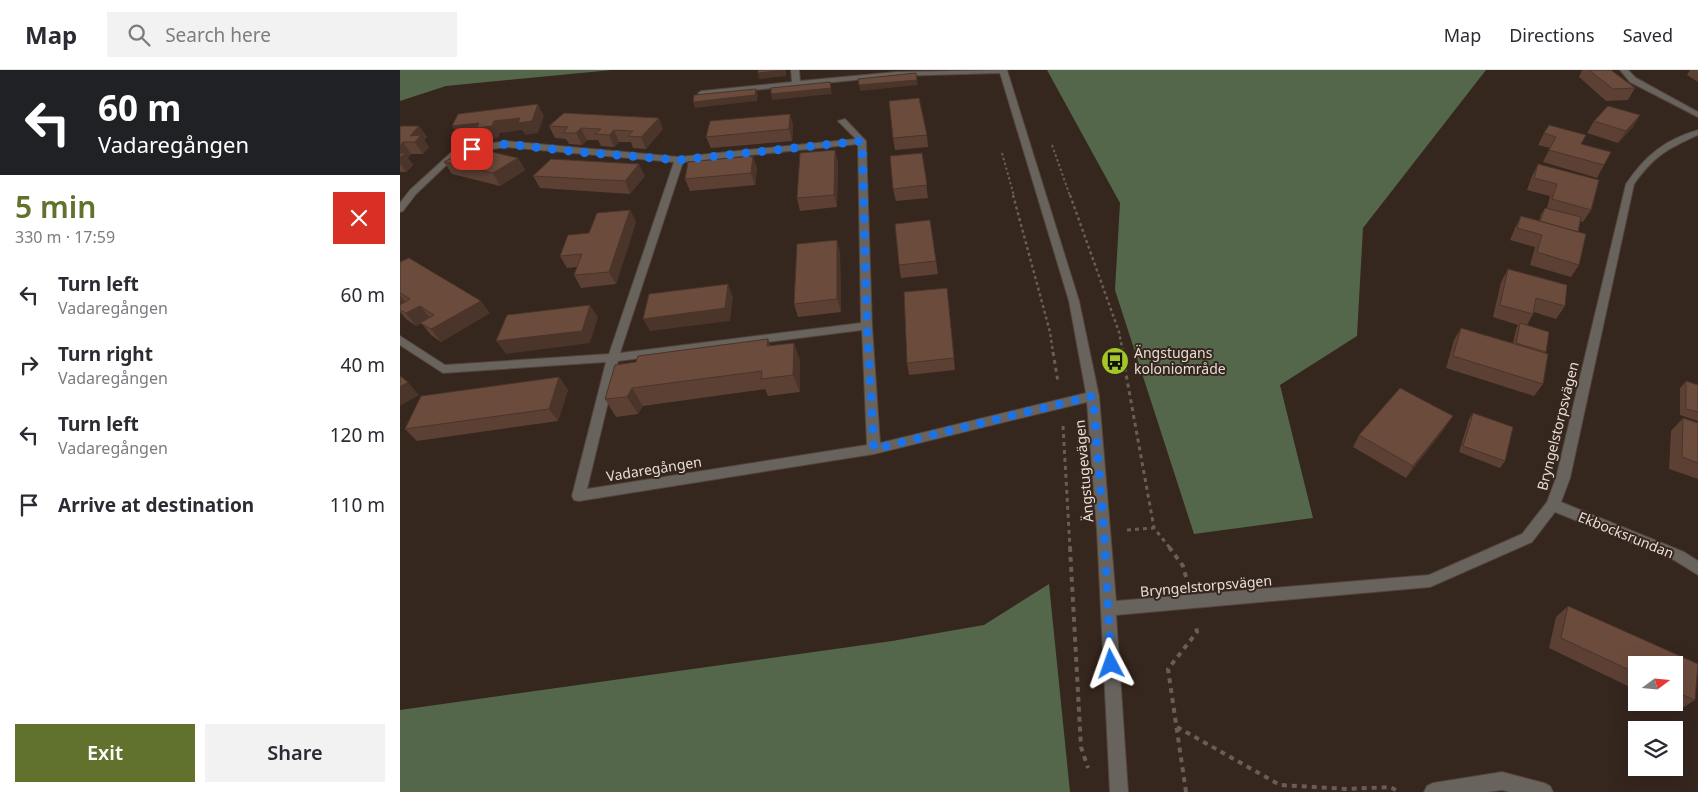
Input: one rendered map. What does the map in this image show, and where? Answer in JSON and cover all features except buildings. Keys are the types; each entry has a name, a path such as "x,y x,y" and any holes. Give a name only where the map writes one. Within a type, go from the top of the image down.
{"street":[{"path":"795,70 796,84"},
{"path":"702,93 896,72 1003,70"},
{"name":"Ängstugevägen","path":"1003,70 1074,301 1093,396 1104,531 1119,792"},
{"path":"1624,70 1633,80 1698,115"},
{"path":"842,121 862,141 867,326 874,449"},
{"name":"Bryngelstorpsvägen","path":"1108,609 1430,581 1527,538 1553,505 1562,478 1630,184 1644,164 1664,147 1698,132"},
{"path":"400,209 413,192 456,152 506,144 679,160 862,141"},
{"name":"Vadaregången","path":"679,160 613,358 579,496 874,449 1093,396"},
{"path":"400,340 443,369 613,358 867,326"},
{"name":"Ekbocksrundan","path":"1553,505 1679,556 1698,569"},
{"path":"1432,792 1502,781 1544,792"}],"path":[{"path":"1052,144 1118,332 1154,528 1183,566 1191,602 1197,632 1168,669 1186,792"},
{"path":"1177,727 1280,785 1348,790 1390,787 1400,792"}],"green space":[{"path":"400,70 612,70 446,86 400,101"},
{"path":"1047,70 1486,70 1363,228 1357,336 1280,385 1313,518 1194,534 1115,290 1120,203"},
{"path":"1049,584 1070,792 400,792 400,710 892,641 984,625"}],"place":[{"name":"Ängstugans koloniområde","path":"1115,361"}],"route":[{"path":"472,149 506,144 679,160 862,141 867,326 874,449 1093,396 1104,531 1111,664"}]}
